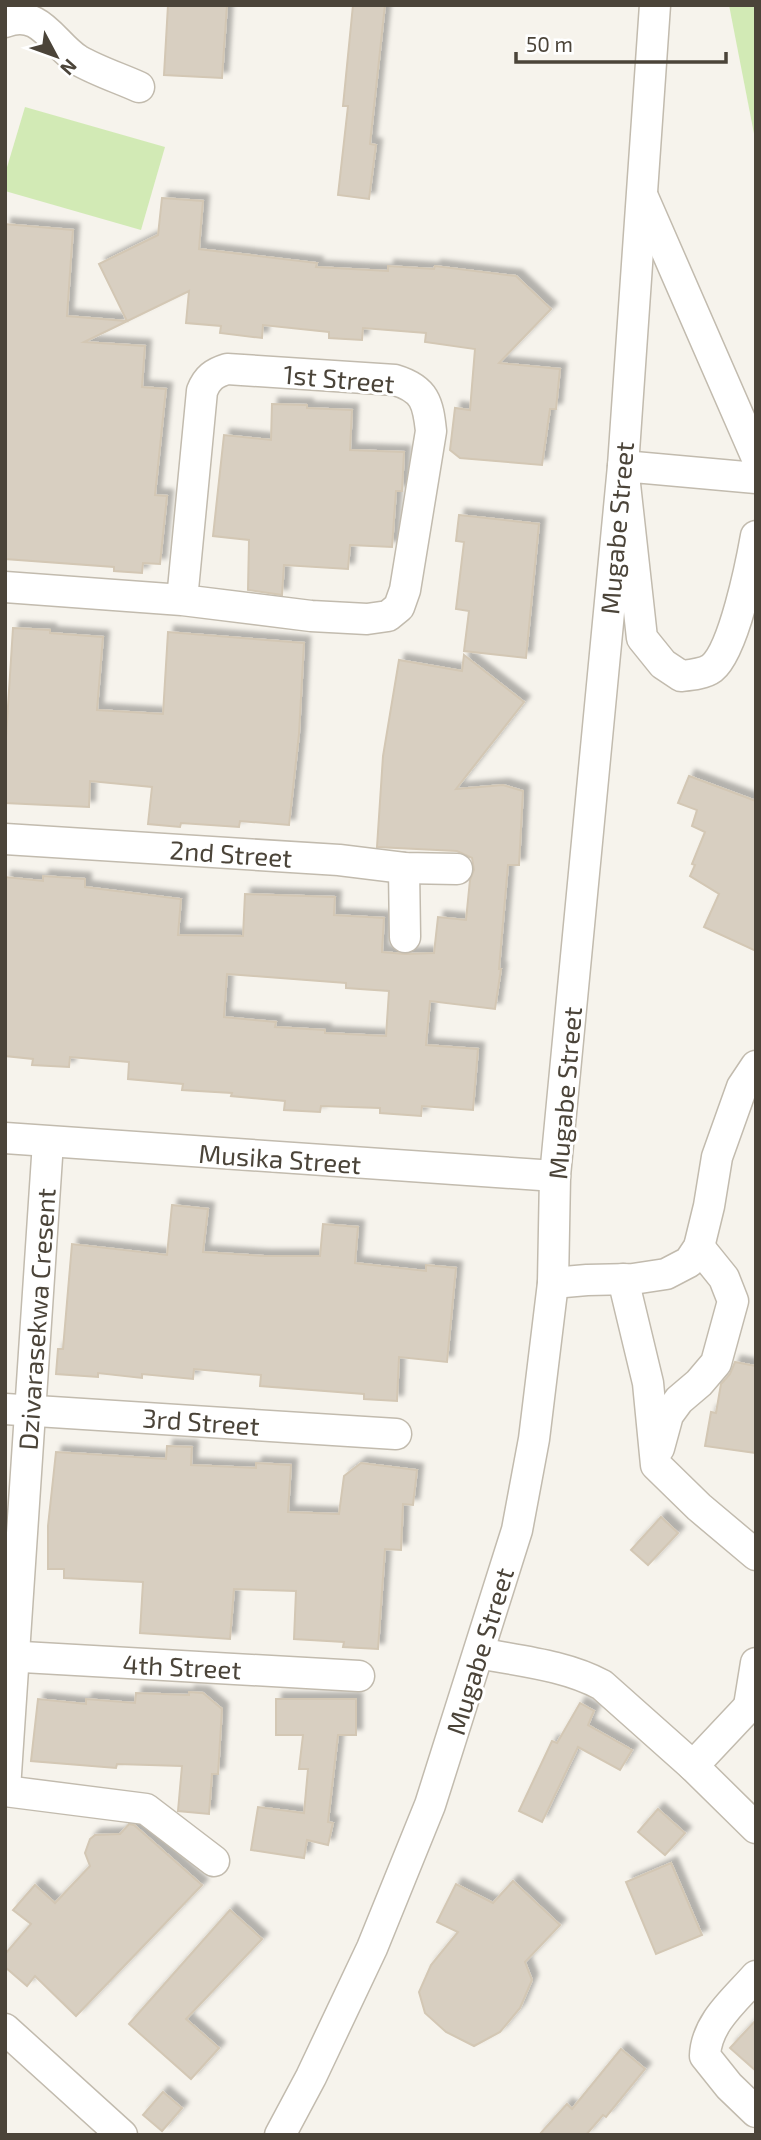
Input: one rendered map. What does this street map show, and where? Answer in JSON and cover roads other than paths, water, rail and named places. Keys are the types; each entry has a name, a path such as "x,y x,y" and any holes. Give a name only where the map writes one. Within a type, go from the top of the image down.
{"street":[{"name":"Mugabe Street","path":"280,2135 311,2077 382,1924 430,1804 517,1530 534,1439 553,1283 555,1176 623,466 655,5"},
{"path":"5,22 26,18 41,24 65,51 82,62 139,87"},
{"path":"640,191 756,456"},
{"name":"1st Street","path":"5,587 182,600 311,615 366,619 388,616 399,607 405,590 430,431 429,410 422,395 411,385 396,380 227,369 210,377 202,391 182,600"},
{"path":"756,478 623,466 642,638 663,664 681,676 710,670 725,651 751,583 756,536"},
{"name":"2nd Street","path":"5,839 339,860 404,868 457,869"},
{"path":"404,868 405,937"},
{"path":"553,1283 666,1275 690,1262 699,1247 717,1157 742,1087 756,1066"},
{"name":"Musika Street","path":"5,1138 555,1176"},
{"name":"Dzivarasekwa Cresent","path":"5,1790 18,1410 48,1142"},
{"path":"656,1465 668,1415 716,1363 745,1303 699,1247"},
{"path":"623,1279 648,1383 656,1465 699,1507 756,1555"},
{"name":"3rd Street","path":"18,1410 396,1434"},
{"path":"479,1653 587,1677 602,1685 693,1766 756,1828"},
{"name":"4th Street","path":"10,1656 359,1676"},
{"path":"693,1766 752,1702 756,1663"},
{"path":"5,1790 146,1809 214,1861"},
{"path":"756,1976 712,2026 705,2042 705,2056 729,2087 756,2112"},
{"path":"5,2029 122,2135"}]}
